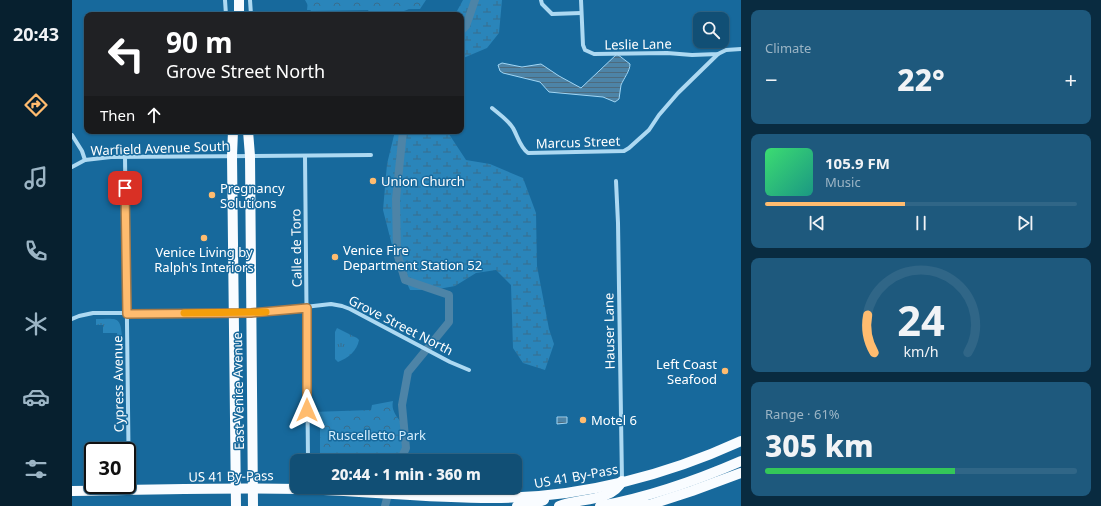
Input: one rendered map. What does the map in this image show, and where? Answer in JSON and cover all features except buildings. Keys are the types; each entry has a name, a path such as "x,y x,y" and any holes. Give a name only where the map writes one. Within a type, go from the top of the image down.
{"main road":[{"path":"239,0 239,12"},
{"name":"East Venice Avenue","path":"232,134 236,506"},
{"name":"East Venice Avenue","path":"249,134 253,506"},
{"name":"US 41 By-Pass","path":"136,490 302,489 451,498 501,498 553,494 587,490 658,472 741,441"},
{"path":"600,506 682,485 741,461"},
{"path":"616,503 649,505 741,473"},
{"path":"559,506 608,494 616,490 622,481"},
{"name":"US 41 By-Pass","path":"72,491 84,491"},
{"path":"517,506 536,503 553,494"}],"street":[{"path":"225,0 226,12"},
{"path":"250,0 251,12"},
{"path":"541,0 542,4 552,14 581,13"},
{"name":"Leslie Lane","path":"581,0 583,45 585,50 594,54 667,53 692,55 718,54 726,50 741,49"},
{"name":"Marcus Street","path":"492,108 511,126 522,147 528,153 624,151 649,130 659,115 678,93 718,54"},
{"path":"72,135 82,151 85,160"},
{"name":"Warfield Avenue South","path":"72,167 85,160 103,157 372,155"},
{"name":"Calle de Toro","path":"305,156 308,454"},
{"name":"Cypress Avenue","path":"125,157 128,442"},
{"name":"Hauser Lane","path":"616,181 622,481"},
{"name":"Grove Street North","path":"72,319 85,314 251,313 307,308 331,304 342,306 469,370"}],"green space":[{"path":"305,0 422,0 410,9 401,12 369,12 368,10 311,11"},
{"path":"308,0 426,0 420,9 307,10"},
{"path":"463,0 502,0 499,33 487,48 464,58 464,12 456,12"},
{"path":"394,134 449,134 466,160 490,164 523,178 536,213 537,266 549,329 554,344 545,370 523,363 513,348 511,285 496,270 476,273 455,286 433,290 410,290 395,257 383,210 387,164"},
{"path":"96,319 113,319 119,322 122,338 118,339 117,333 103,333 103,325 96,325"},
{"path":"337,328 359,340 352,354 338,362 335,359 335,332"},
{"name":"Ruscelletto Park","path":"393,401 394,412 406,430 407,436 405,445 399,454 320,454 320,422 312,422 312,412 371,410 372,405"}],"shaded area":[{"path":"617,54 630,64 630,67 621,85 619,99 615,102 603,97 549,92 540,82 503,73 500,71 498,65 502,63 522,67 541,64 581,88"},
{"path":"557,417 567,417 567,423 557,424"}],"waterway":[{"path":"464,28 475,0"},
{"path":"403,134 396,199 397,253 405,280 449,295 449,322 408,372 402,405 406,448 403,454"},
{"path":"385,506 388,494"}],"slow traffic":[{"path":"184,313 266,312"}],"place":[{"name":"Union Church","path":"373,181"},
{"name":"Pregnancy Solutions","path":"212,195"},
{"name":"Venice Living by Ralph's Interiors","path":"204,238"},
{"name":"Venice Fire Department Station 52","path":"335,257"},
{"name":"Left Coast Seafood","path":"725,371"},
{"name":"Motel 6","path":"583,420"}],"route":[{"path":"125,188 127,314 251,313 307,308 307,410"}]}
